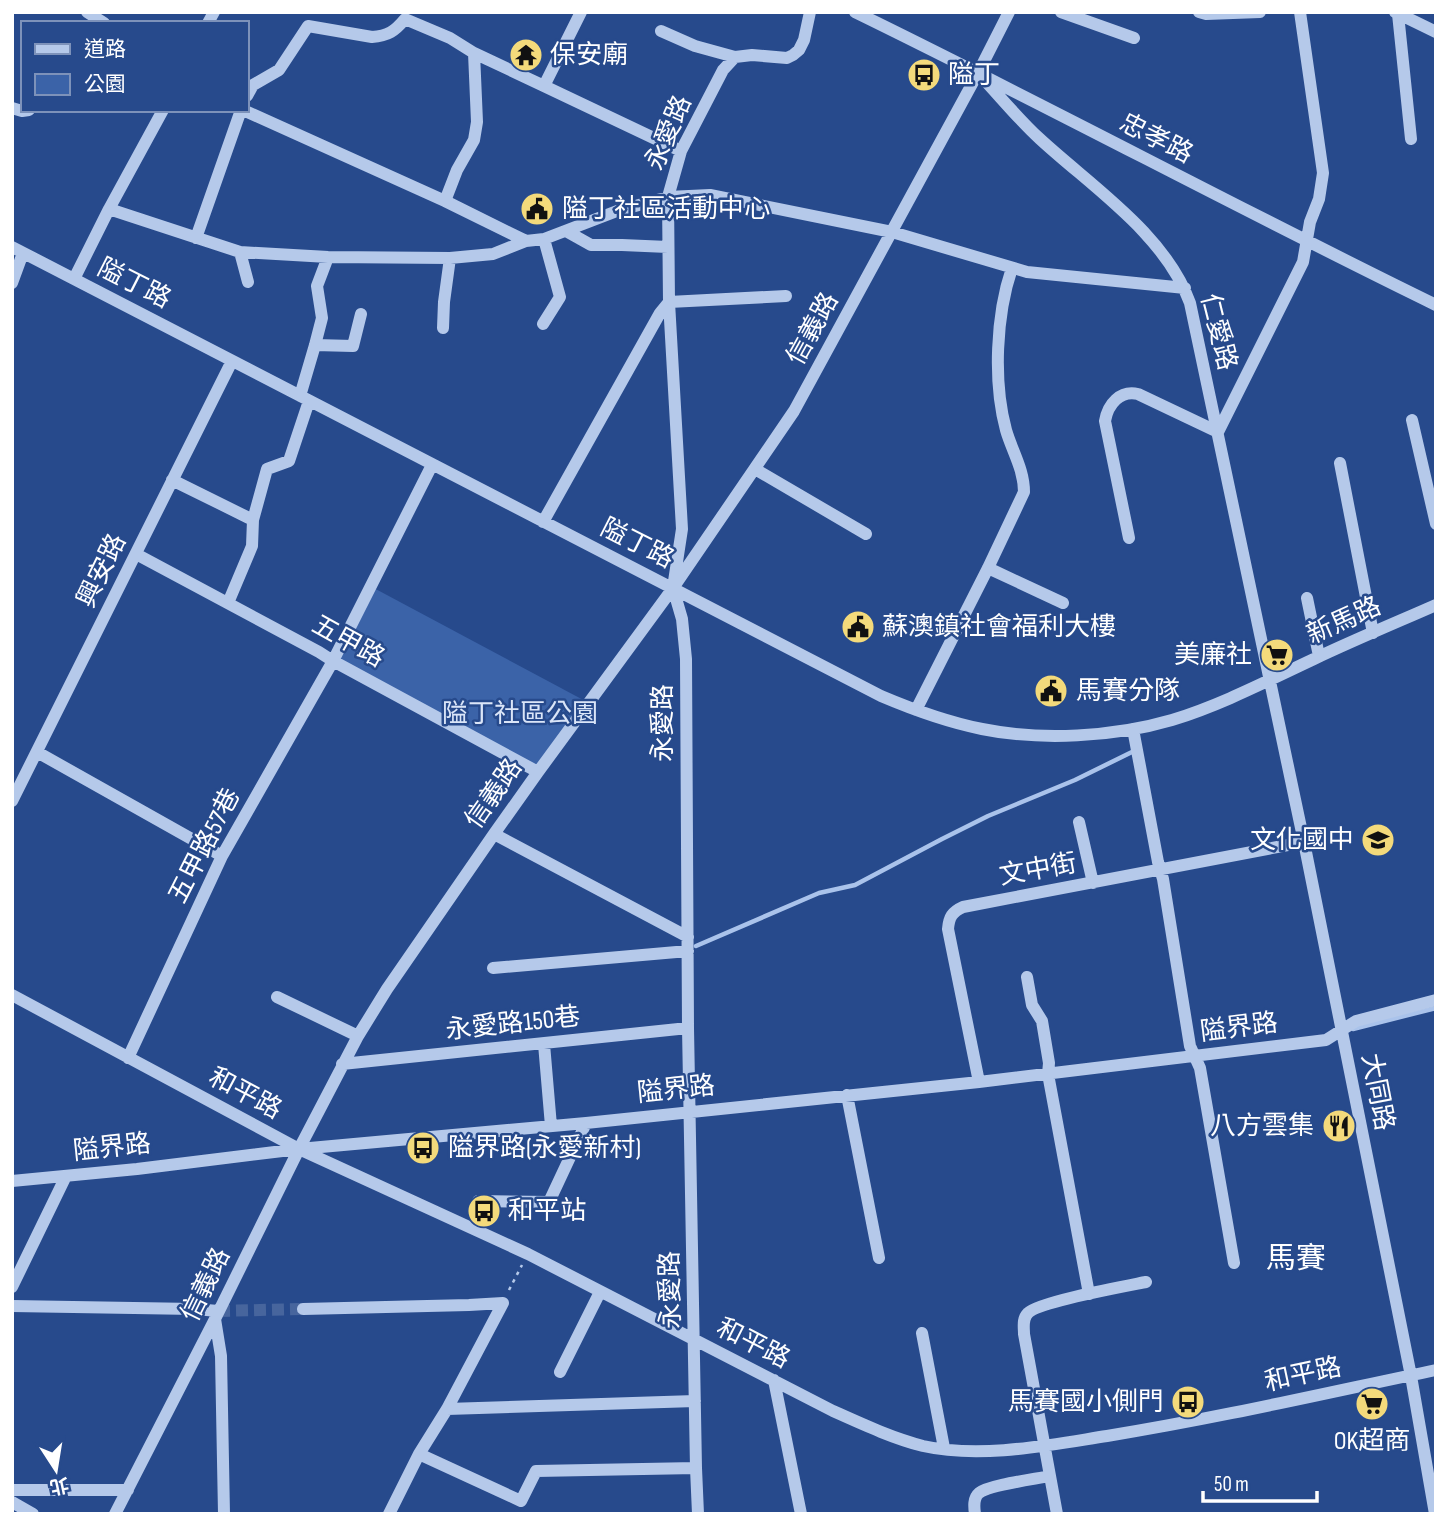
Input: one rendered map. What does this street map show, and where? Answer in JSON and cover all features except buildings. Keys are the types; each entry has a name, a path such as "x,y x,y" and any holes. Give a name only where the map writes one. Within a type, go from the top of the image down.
{"street":[{"path":"544,86 581,12"},
{"path":"661,31 695,46 735,57 752,55 787,58 799,50 804,40 810,12"},
{"name":"忠孝路","path":"855,12 1436,305"},
{"name":"信義路","path":"116,1514 358,1036 387,989 494,834 673,588 794,411 1009,12"},
{"path":"1061,12 1134,38"},
{"path":"1199,12 1260,12"},
{"path":"1129,538 1105,421 1107,412 1122,394 1131,392 1218,432 1303,262 1323,173 1300,12"},
{"path":"1399,13 1436,32"},
{"path":"1399,13 1411,139"},
{"path":"248,94 253,85 279,70 308,26 372,37 396,30 406,16 474,53 681,151"},
{"path":"445,201 457,170 474,140 477,122 474,53"},
{"name":"永愛路","path":"698,1514 688,1028 686,659 682,619 673,588 682,529 669,302 668,197 681,151 723,70 735,57"},
{"name":"仁愛路","path":"978,72 1038,137 1140,227 1160,249 1185,288 1271,679"},
{"path":"74,279 162,112"},
{"path":"196,238 241,112"},
{"path":"246,112 445,201 526,241"},
{"path":"109,209 240,252 328,257 450,258 493,254 526,241 544,239 617,211 668,197 710,195 892,232 1044,275 1185,288"},
{"path":"566,231 591,245 668,247"},
{"path":"543,324 560,297 544,239"},
{"path":"12,283 18,250"},
{"name":"隘丁路","path":"18,250 881,696 934,718 984,730 1043,736 1083,736 1172,720 1220,703 1271,679"},
{"path":"240,252 248,282"},
{"path":"228,603 252,546 253,520 267,469 289,461 321,318 317,286 328,257"},
{"path":"443,328 450,258"},
{"path":"916,710 1024,492 1021,468 1006,430 999,394 1001,310 1004,290 1012,268"},
{"path":"543,522 660,313 669,302 786,296"},
{"path":"315,345 353,346 361,314"},
{"name":"興安路","path":"12,801 232,361"},
{"path":"1412,420 1436,524"},
{"path":"1340,463 1373,633"},
{"name":"五甲路57巷","path":"128,1058 222,856 333,661 432,465"},
{"path":"755,469 866,534"},
{"path":"172,480 253,520"},
{"name":"五甲路","path":"136,554 538,772"},
{"path":"988,568 1063,603"},
{"path":"1307,598 1319,656"},
{"name":"新馬路","path":"1271,679 1436,605"},
{"name":"大同路","path":"1271,679 1411,1376 1435,1514"},
{"path":"1133,729 1157,862 1165,891 1190,1046 1200,1068 1234,1263"},
{"path":"37,752 222,856"},
{"path":"1079,822 1093,883"},
{"path":"494,834 688,937"},
{"name":"文中街","path":"979,1082 948,929 949,918 954,911 963,907 1304,842"},
{"path":"493,968 688,951"},
{"path":"1027,977 1032,1004 1042,1021 1049,1063 1048,1073 1089,1294"},
{"name":"和平路","path":"12,995 299,1149 528,1254 834,1411 883,1433 924,1446 964,1451 1045,1446 1163,1426 1436,1370"},
{"path":"277,997 358,1036"},
{"name":"隘界路","path":"12,1181 299,1149 586,1123 979,1082 1326,1040 1356,1021 1436,1000"},
{"name":"永愛路150巷","path":"342,1064 688,1028"},
{"path":"544,1044 551,1126"},
{"path":"848,1096 880,1258"},
{"path":"478,1201 549,1202 586,1123"},
{"path":"12,1287 66,1176"},
{"path":"1057,1514 1024,1334 1024,1320 1028,1312 1036,1307 1146,1282"},
{"path":"560,1372 600,1292"},
{"path":"303,1309 503,1303"},
{"path":"389,1514 419,1454 447,1409 503,1303"},
{"path":"12,1306 195,1309 217,1315 221,1356 225,1514"},
{"path":"922,1332 944,1448"},
{"path":"774,1380 801,1514"},
{"path":"447,1409 695,1401"},
{"path":"419,1454 521,1501 537,1471 696,1468"},
{"path":"975,1514 975,1501 979,1493 989,1488 1049,1476"},
{"path":"12,1490 128,1490"},
{"path":"12,1502 33,1514"}],"path":[{"path":"503,1303 528,1254"}],"green space":[{"name":"隘丁社區公園","path":"370,586 589,703 538,772 333,661"}],"waterway":[{"path":"696,946 819,893 855,885 988,816 1075,780 1134,751"},
{"path":"1353,1029 1436,1008"}],"tunnel":[{"path":"218,1311 303,1309"}],"place":[{"name":"保安廟","path":"526,55"},
{"name":"隘丁","path":"924,75"},
{"name":"隘丁社區活動中心","path":"537,209"},
{"name":"蘇澳鎮社會福利大樓","path":"858,627"},
{"name":"美廉社","path":"1277,655"},
{"name":"馬賽分隊","path":"1051,691"},
{"name":"文化國中","path":"1378,840"},
{"name":"八方雲集","path":"1339,1126"},
{"name":"隘界路(永愛新村)","path":"423,1148"},
{"name":"和平站","path":"484,1211"},
{"name":"馬賽國小側門","path":"1188,1402"},
{"name":"OK超商","path":"1372,1404"}],"district":[{"name":"馬賽","path":"1296,1259"}]}
